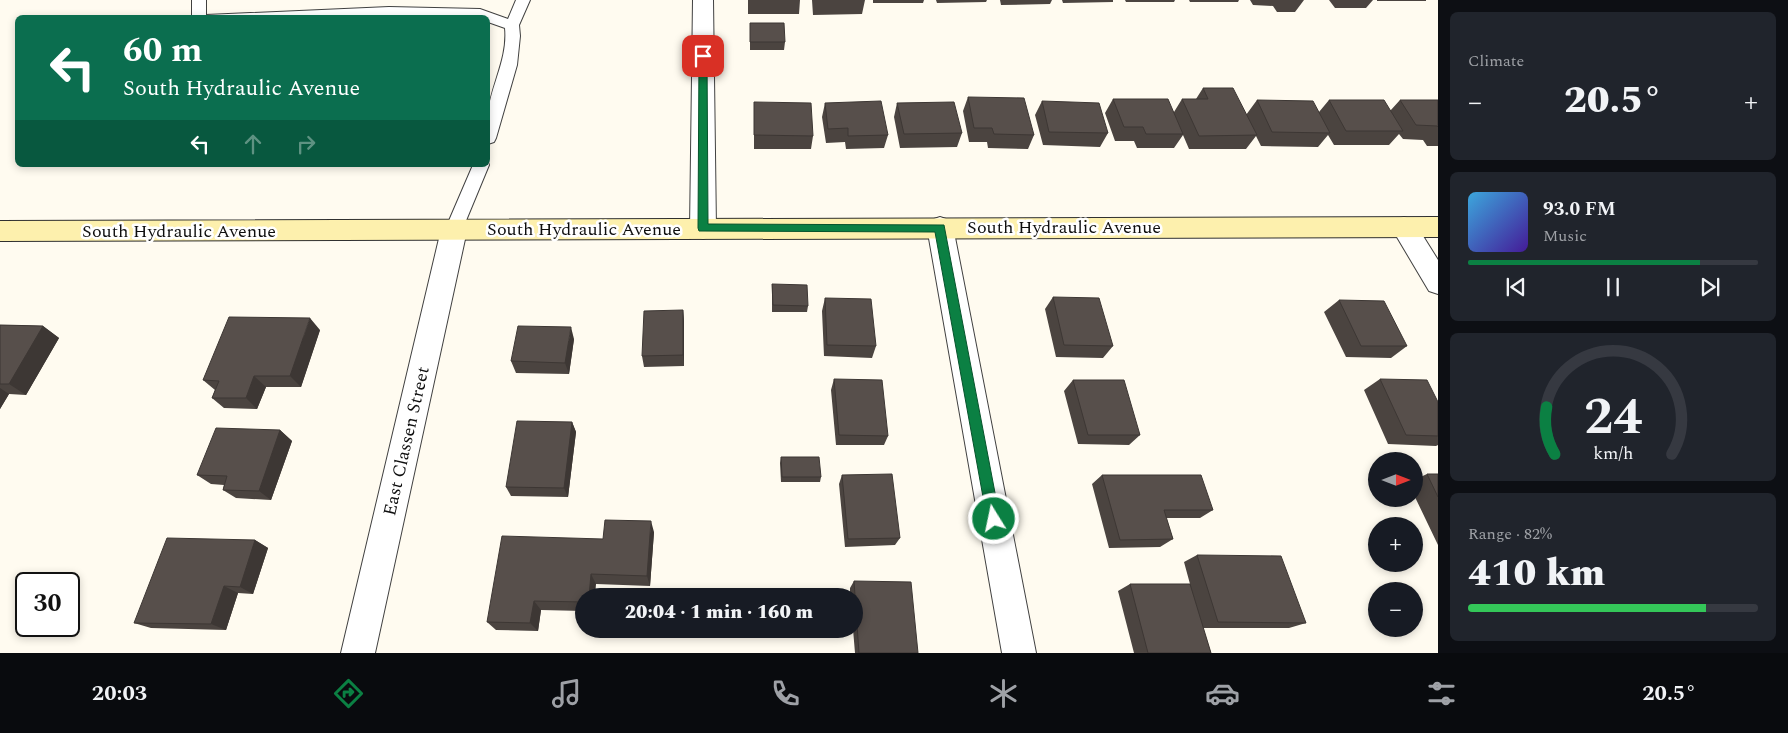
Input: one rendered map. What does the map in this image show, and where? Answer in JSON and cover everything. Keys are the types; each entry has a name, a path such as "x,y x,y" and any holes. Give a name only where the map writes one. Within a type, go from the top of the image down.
{"street":[{"path":"703,0 703,228"},
{"path":"1404,227 1438,283"},
{"name":"South Hydraulic Avenue","path":"0,231 1438,227"},
{"path":"940,228 1018,653"},
{"name":"East Classen Street","path":"358,653 454,230"}],"lane":[{"path":"199,0 199,15"},
{"path":"490,129 510,60 515,35 512,25 523,0"},
{"path":"312,15 379,13 483,15"},
{"path":"490,17 512,25"},
{"path":"454,230 480,167"}],"building":[{"path":"750,23 784,23 785,42 750,42"},
{"path":"1203,88 1233,88 1257,135 1199,136 1182,99 1208,99"},
{"path":"968,97 1024,98 1034,135 994,134 992,128 974,128"},
{"path":"1113,99 1168,99 1183,134 1146,134 1143,127 1124,127"},
{"path":"1257,100 1313,101 1330,133 1272,132"},
{"path":"1329,100 1384,100 1403,131 1346,131"},
{"path":"1400,100 1438,100 1438,127 1416,125"},
{"path":"881,101 888,135 848,136 848,128 828,129 825,103"},
{"path":"1042,101 1099,103 1108,133 1049,132"},
{"path":"754,102 811,103 813,136 754,135"},
{"path":"954,102 962,133 904,134 897,103"},
{"path":"772,284 807,285 808,306 773,305"},
{"path":"1053,297 1099,298 1113,346 1064,345"},
{"path":"825,298 871,299 876,346 827,345"},
{"path":"1339,300 1384,301 1407,346 1361,346"},
{"path":"683,310 683,355 642,356 644,311"},
{"path":"229,317 310,318 290,376 254,376 246,398 212,398 219,381 203,380"},
{"path":"0,325 43,326 9,384 0,384"},
{"path":"518,326 571,327 565,363 511,361"},
{"path":"834,379 882,380 888,436 839,435"},
{"path":"1380,379 1427,380 1438,402 1438,436 1406,435"},
{"path":"1073,380 1124,380 1140,435 1088,435"},
{"path":"517,421 572,422 564,488 506,487"},
{"path":"216,428 280,430 259,491 223,490 227,476 197,475"},
{"path":"781,457 819,457 821,477 782,477"},
{"path":"892,474 900,538 848,539 842,475"},
{"path":"1427,474 1438,474 1438,497"},
{"path":"1102,475 1201,475 1213,510 1164,510 1173,539 1120,540"},
{"path":"605,520 651,521 647,576 591,574 590,588 575,588 575,602 534,601 530,623 487,622 502,536 603,539"},
{"path":"167,538 255,540 240,587 224,586 211,624 134,623"},
{"path":"1197,555 1281,556 1306,623 1218,622"},
{"path":"854,581 911,582 918,653 859,653 858,638 863,638 863,588 854,588"},
{"path":"1130,584 1190,584 1211,653 1148,653"}],"route":[{"path":"703,56 703,228 940,228 994,519"}]}
